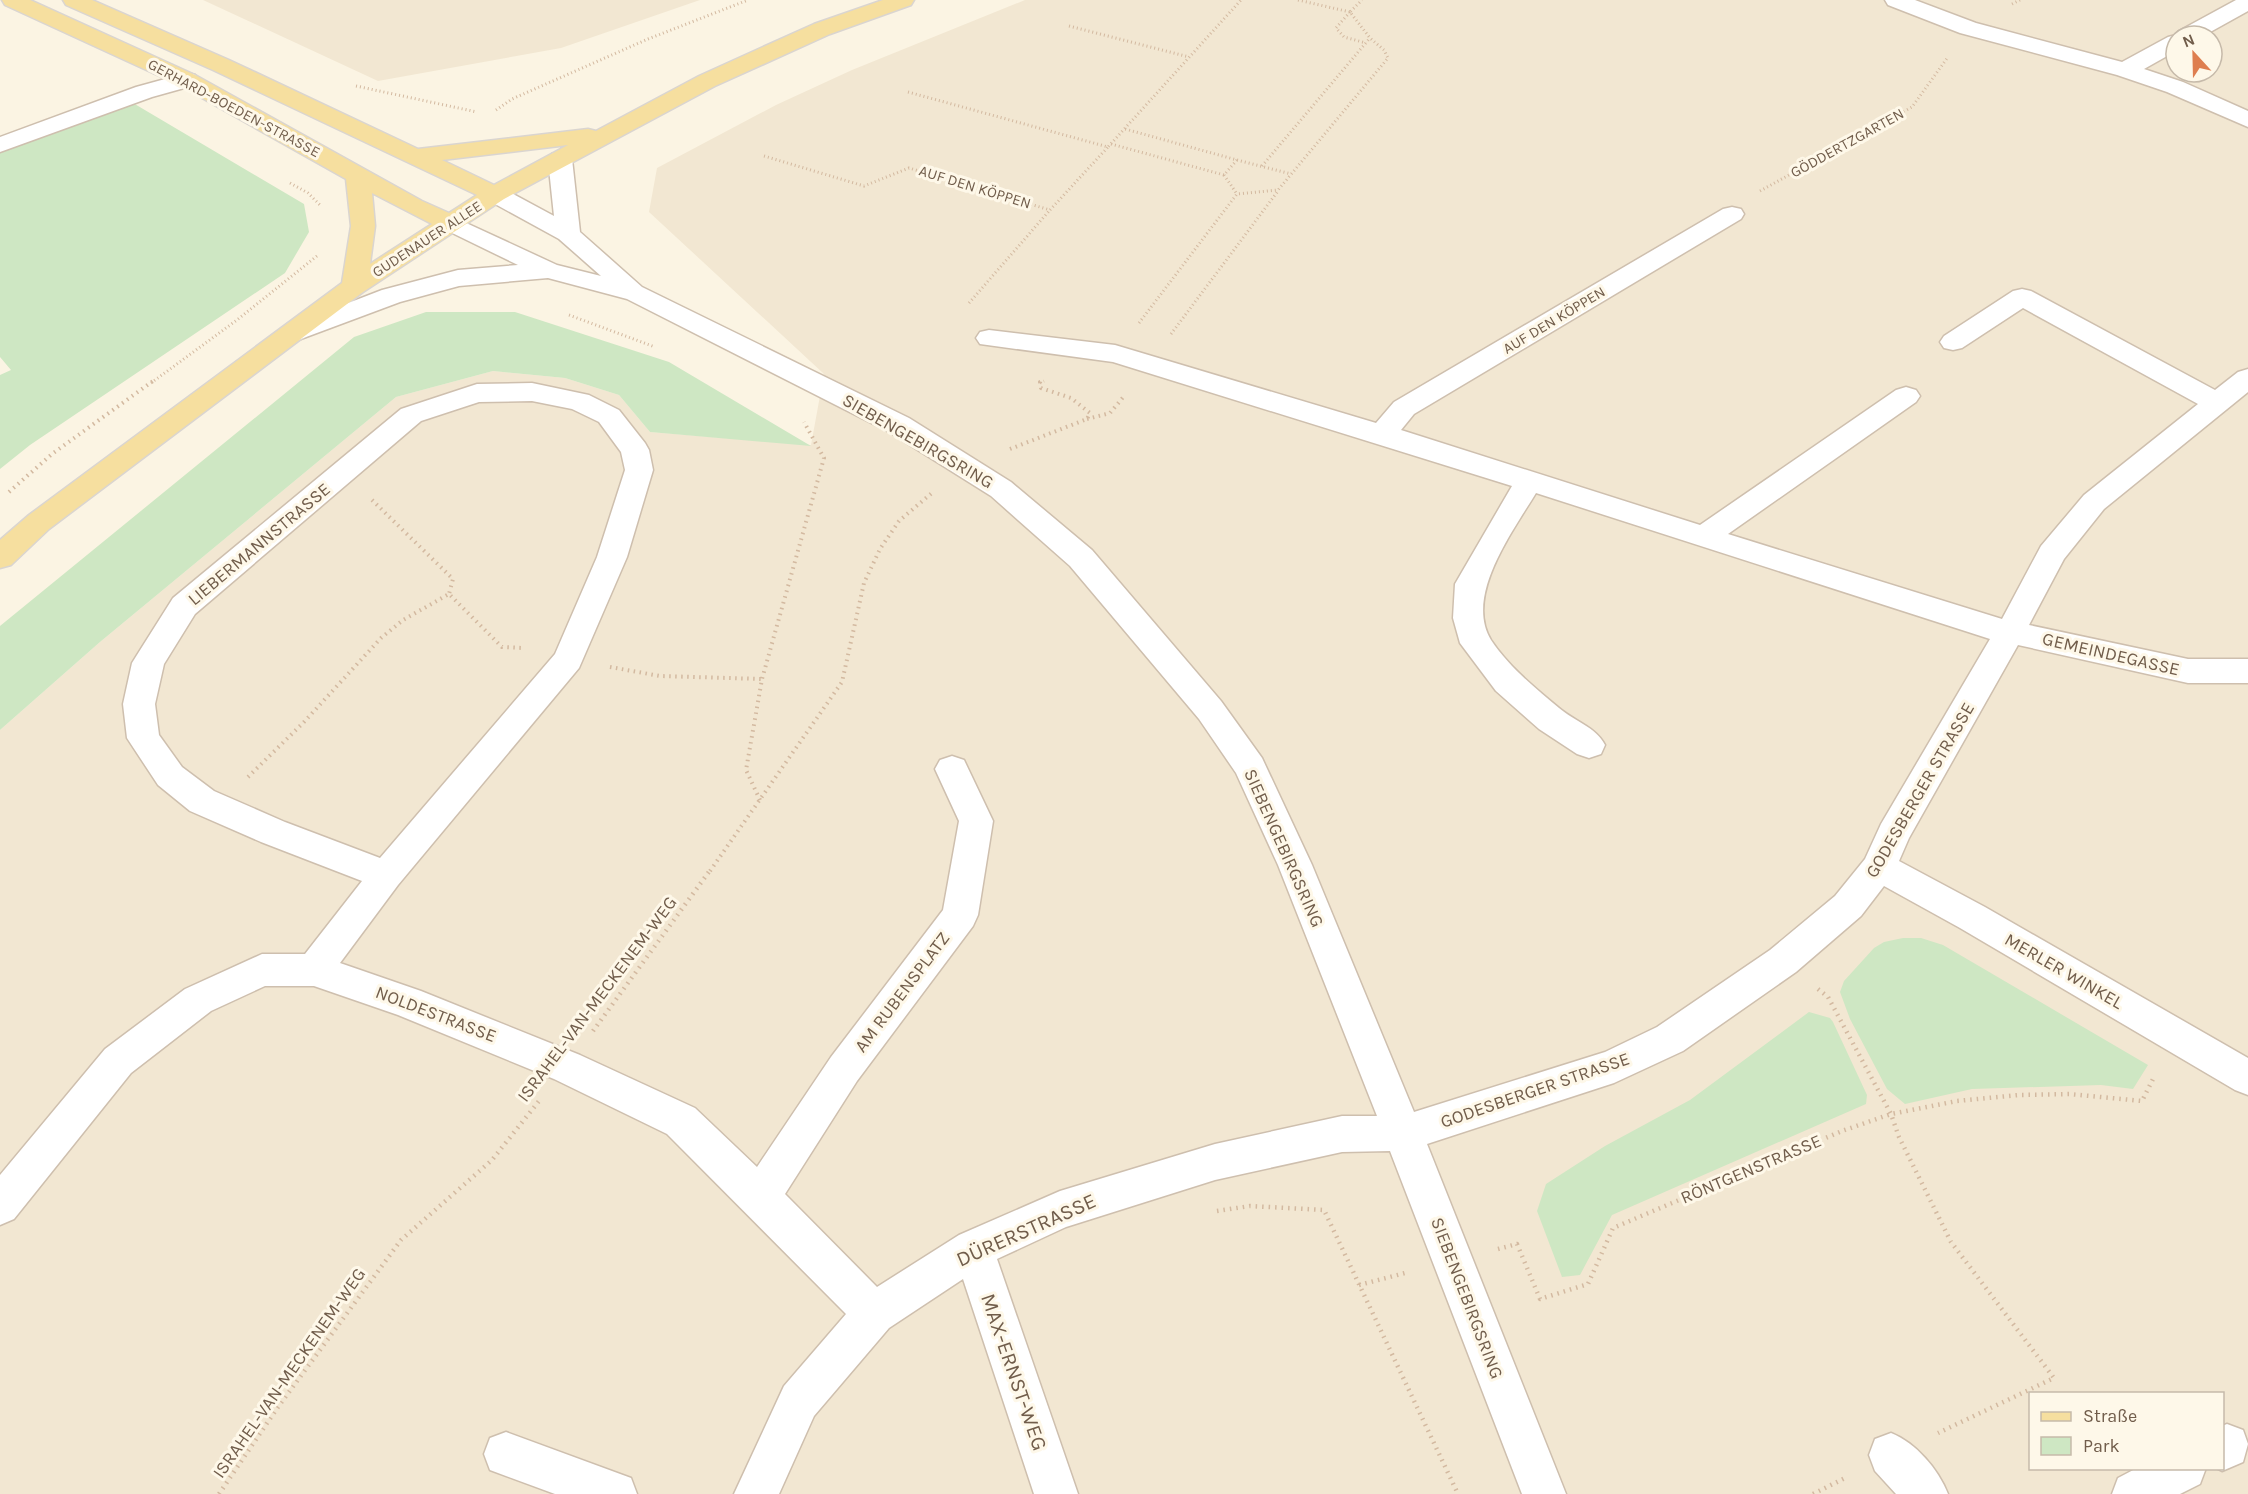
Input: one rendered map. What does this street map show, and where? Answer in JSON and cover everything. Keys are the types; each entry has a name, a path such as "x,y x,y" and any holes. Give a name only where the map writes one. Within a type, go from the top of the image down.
{"main road":[{"name":"GERHARD-BOEDEN-STRASSE","path":"13,0 187,80 413,206 451,223"},
{"name":"GERHARD-BOEDEN-STRASSE","path":"74,0 417,156 495,194"},
{"name":"GUDENAUER ALLEE","path":"0,558 39,522 354,286 495,194 606,133 708,81 822,29 903,0"},
{"path":"417,156 606,133"},
{"path":"354,286 363,226 358,175"}],"street":[{"path":"1896,0 1968,27 2125,70 2175,87 2248,120"},
{"path":"2209,24 2248,2"},
{"path":"2125,70 2164,49"},
{"path":"0,145 144,92 187,80"},
{"path":"560,159 568,234"},
{"name":"SIEBENGEBIRGSRING","path":"495,194 568,234 636,293"},
{"name":"AUF DEN KÖPPEN","path":"1382,434 1404,408 1732,214"},
{"name":"SIEBENGEBIRGSRING","path":"451,223 548,270 636,293 899,425 1001,489 1081,558 1134,618 1202,700 1250,767 1294,866 1403,1133 1544,1494"},
{"path":"290,335 391,296 458,278 548,270"},
{"path":"1953,342 2022,297 2217,403"},
{"path":"989,338 1115,354 1382,434 1983,626 2010,632"},
{"name":"GODESBERGER STRASSE","path":"1403,1133 1460,1117 1614,1066 1670,1039 1783,960 1848,906 1879,867 1893,834 2010,632 2052,553 2094,502 2248,378"},
{"name":"LIEBERMANNSTRASSE","path":"314,970 386,875 570,655 612,557 639,470 635,450 609,416 579,401 532,392 477,393 411,415 184,606 148,663 139,704 143,738 170,776 202,801 273,832 386,875"},
{"path":"1703,537 1906,396"},
{"path":"1529,481 1501,526 1470,584 1468,618 1476,644 1507,682 1551,720 1589,744"},
{"name":"GEMEINDEGASSE","path":"2010,632 2188,671 2248,671"},
{"name":"AM RUBENSPLATZ","path":"760,1197 844,1069 960,915 976,821 951,769"},
{"name":"MERLER WINKEL","path":"1879,867 2105,994 2248,1078"},
{"name":"NOLDESTRASSE","path":"0,1206 118,1061 198,1000 262,970 314,970 408,1002 567,1067 681,1121 760,1197 874,1313"},
{"name":"DÜRERSTRASSE","path":"756,1494 799,1401 874,1313 973,1249 1060,1210 1215,1162 1342,1134 1403,1133"},
{"name":"MAX-ERNST-WEG","path":"973,1249 1056,1494"},
{"path":"506,1454 615,1494"},
{"path":"1891,1455 1926,1494"},
{"path":"2134,1494 2180,1470"}],"path":[{"path":"490,115 523,94 648,39 748,0"},
{"name":"AUF DEN KÖPPEN","path":"969,303 1050,210 1241,0"},
{"path":"1148,365 1278,190 1388,58 1384,50 1370,38 1350,12 1298,0"},
{"path":"1362,0 1336,28 1344,37 1366,43"},
{"name":"GÖDDERTZGARTEN","path":"1732,214 1740,202 1912,107 1968,27 2020,0"},
{"path":"1069,26 1190,57"},
{"path":"1262,166 1370,38"},
{"path":"346,84 479,113"},
{"path":"908,92 1224,175 1237,195"},
{"path":"1124,129 1291,174"},
{"name":"AUF DEN KÖPPEN","path":"764,156 864,186 909,168 1050,210"},
{"path":"1224,175 1237,160"},
{"path":"1115,354 1237,195 1278,190"},
{"path":"9,492 52,454 115,406 299,272 318,255 332,229 363,226"},
{"path":"558,311 665,351"},
{"path":"1050,378 1040,382 1041,388 1071,398 1090,413 1087,419"},
{"path":"1009,449 1087,419 1110,413 1130,390"},
{"path":"761,801 746,770 762,679 824,458 807,423 796,418"},
{"name":"LIEBERMANNSTRASSE","path":"344,472 453,579 449,594"},
{"name":"ISRAHEL-VAN-MECKENEM-WEG","path":"219,1494 278,1407 400,1240 492,1160 567,1067 761,801 842,682 864,583 880,549 899,521 938,487"},
{"path":"202,801 253,774 381,638 403,620 449,594 502,647 570,655 660,676 762,679"},
{"path":"1783,960 1828,997 1891,1113 1899,1137 1951,1242 2054,1378 1891,1455"},
{"name":"RÖNTGENSTRASSE","path":"1613,1228 1842,1131 1891,1113 1957,1101 2019,1095 2069,1094 2142,1101 2175,1037"},
{"path":"1250,1206 1324,1210 1458,1494"}],"shaded area":[{"path":"203,0 700,0 561,48 378,81"},
{"path":"1025,0 2248,0 2248,1494 0,1494 0,730 100,642 396,397 493,371 565,378 619,395 650,432 811,445 824,374 649,212 657,168 776,105 852,70"}],"green space":[{"path":"133,103 304,204 309,232 285,273 30,445 0,469 0,375 11,370 0,357 0,153"},
{"path":"426,312 515,312 669,362 811,446 650,432 619,395 565,378 493,371 396,397 100,642 0,730 0,626 354,337"},
{"path":"1903,938 1921,938 1943,945 2148,1065 2133,1089 2101,1085 1972,1089 1905,1104 1887,1089 1850,1019 1840,992 1844,981 1874,948 1884,942"},
{"path":"1809,1012 1830,1018 1833,1022 1867,1095 1866,1104 1612,1215 1580,1275 1562,1277 1537,1211 1546,1184 1605,1146 1690,1100"}]}
